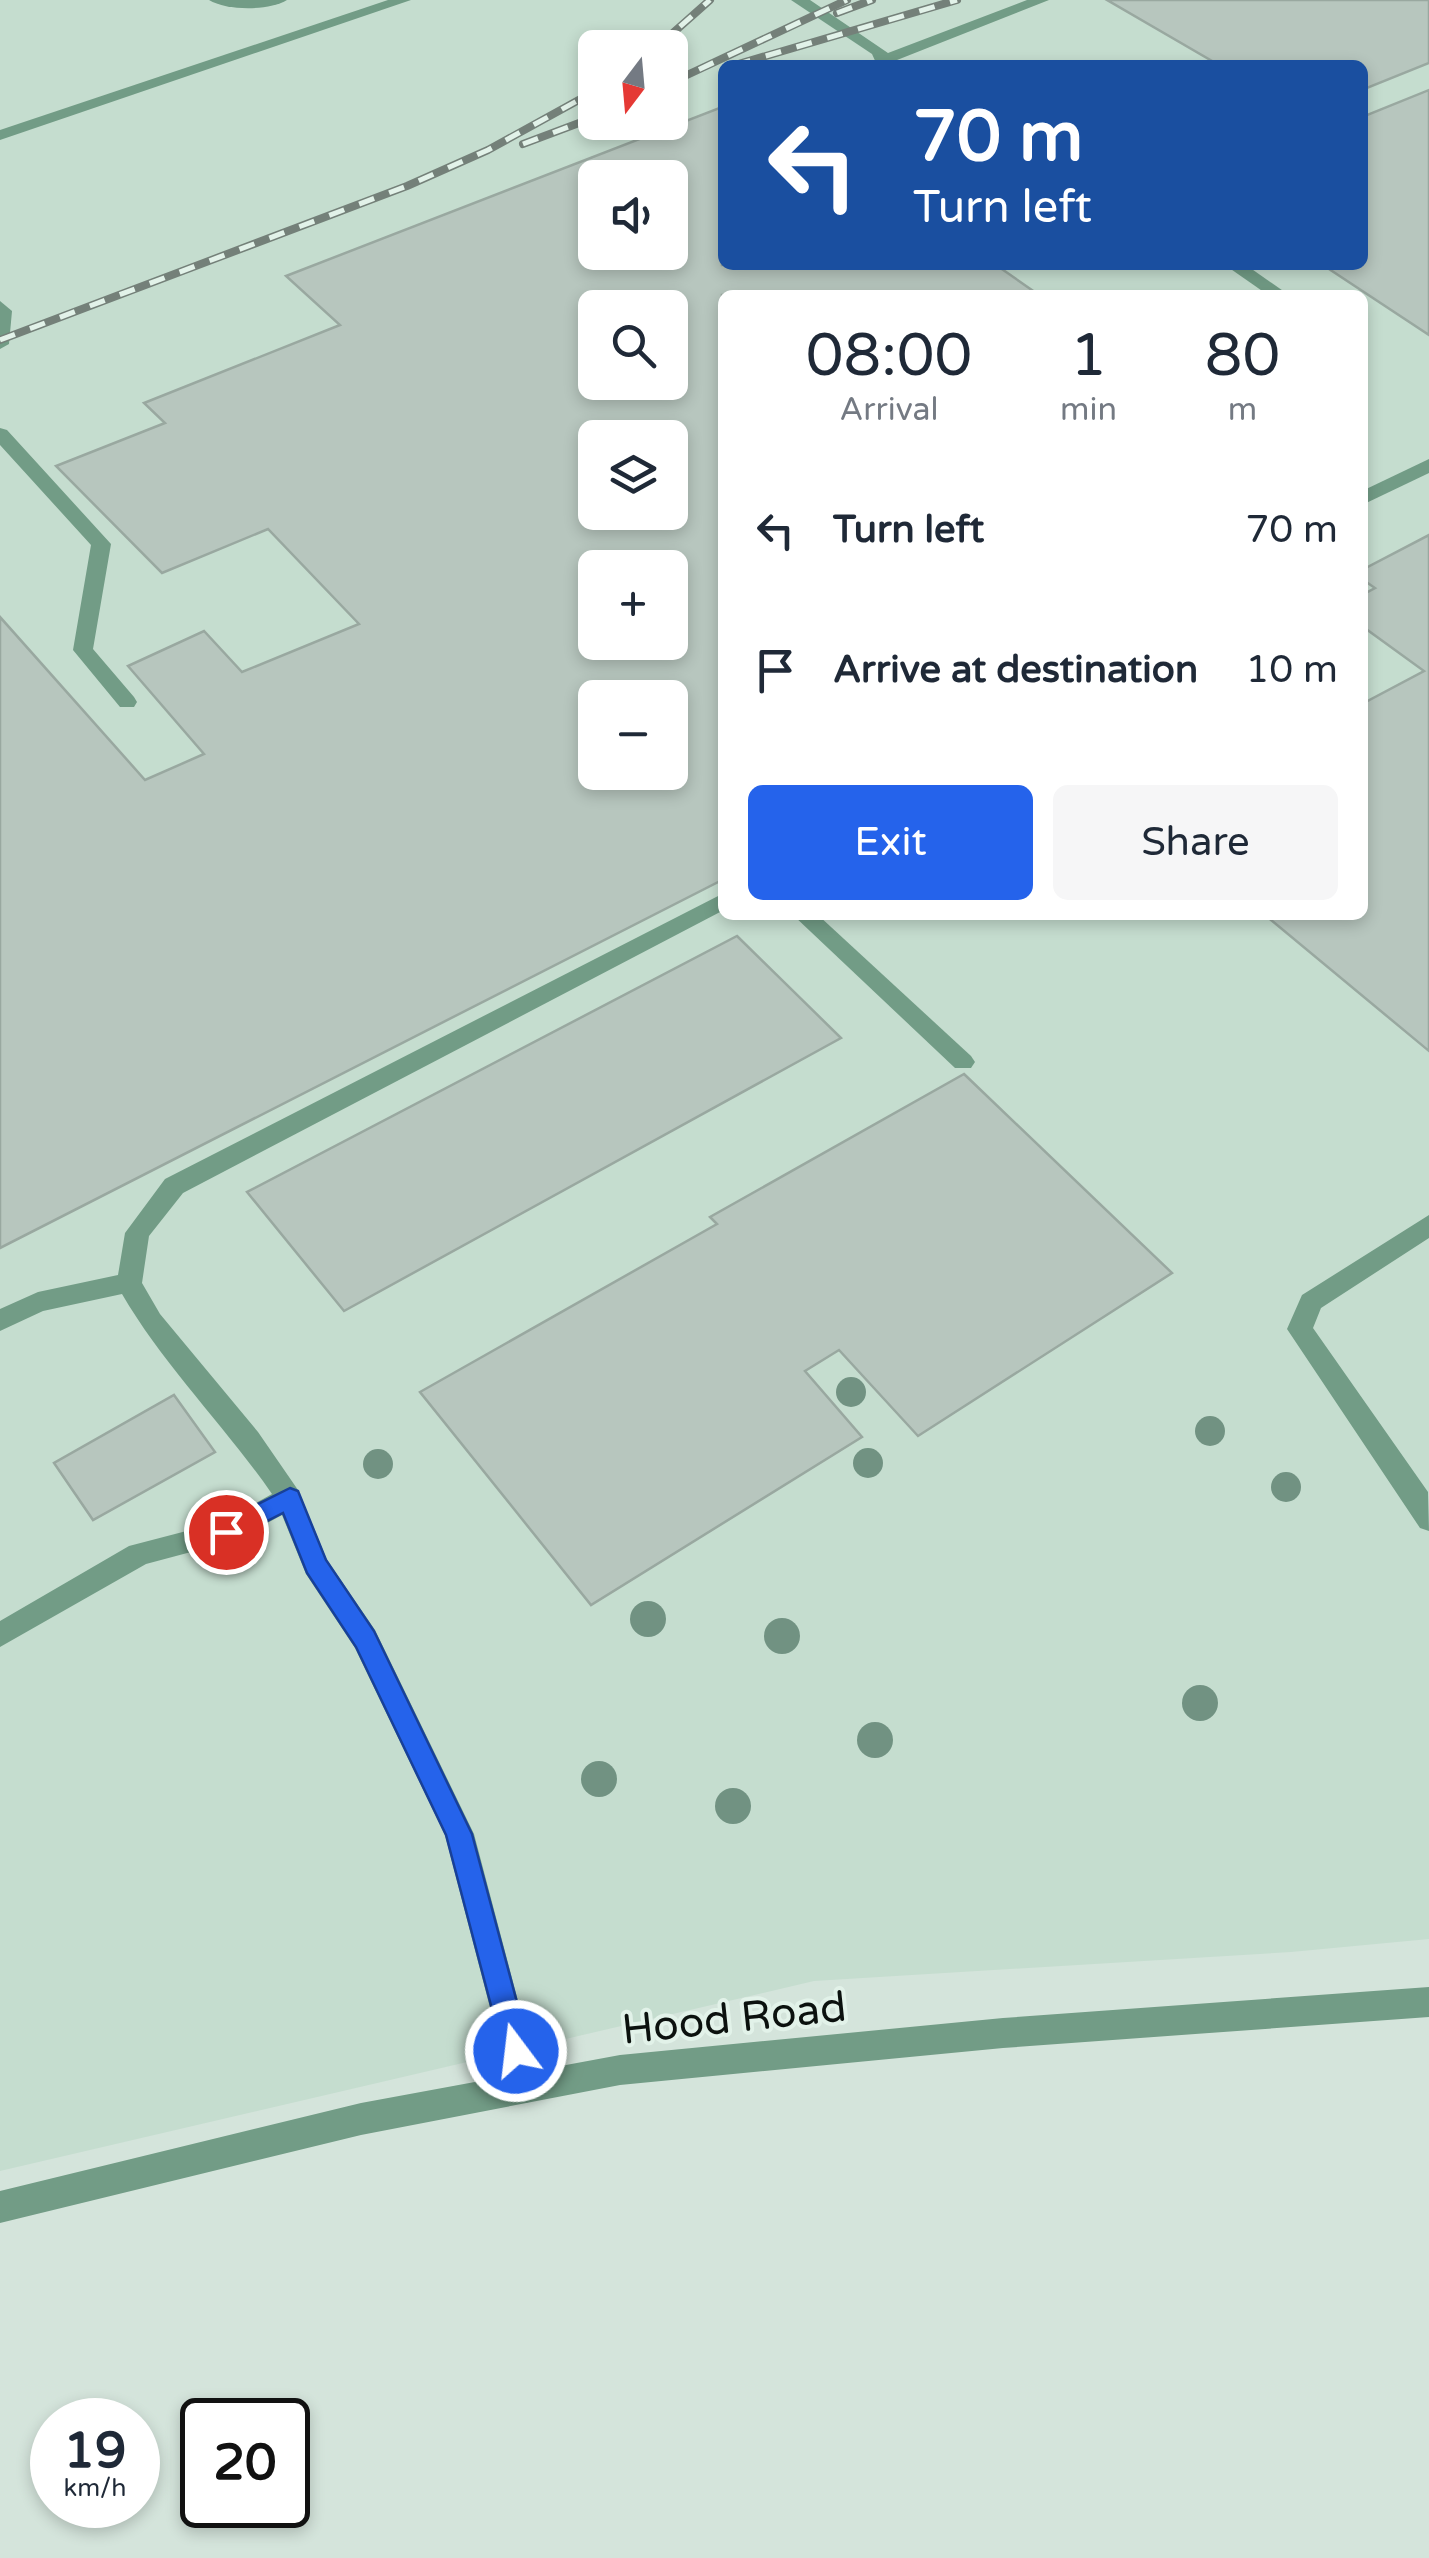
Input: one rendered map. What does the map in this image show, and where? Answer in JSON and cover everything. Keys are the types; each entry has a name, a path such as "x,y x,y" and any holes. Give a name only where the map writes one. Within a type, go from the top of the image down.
{"street":[{"path":"217,0 280,0"},
{"path":"0,136 402,0"},
{"path":"799,0 879,51 883,60"},
{"path":"889,60 1041,0"},
{"path":"1242,270 1272,290"},
{"path":"0,306 0,344"},
{"path":"0,434 101,544 83,650 127,702"},
{"path":"1368,495 1429,465"},
{"path":"526,2088 458,1834 365,1639 316,1566 290,1498 250,1440 151,1321 130,1282 137,1233 174,1186 718,904"},
{"path":"809,920 964,1062"},
{"path":"1429,1225 1310,1302 1300,1329 1429,1520"},
{"path":"0,1321 38,1302 130,1282"},
{"path":"0,1635 139,1554 226,1532 290,1498"},
{"name":"Hood Road","path":"0,2207 361,2120 620,2070 965,2037 1429,2002"}],"shaded area":[{"path":"0,0 1429,0 1429,1939 1291,1952 814,1981 0,2171"}],"building":[{"path":"1107,0 1429,0 1429,63 1368,88 1368,60 1210,60"},
{"path":"1429,90 1429,335 1368,295 1368,290 1361,290 1331,270 1368,270 1368,115"},
{"path":"718,109 718,270 1003,270 1032,290 718,290 718,882 0,1248 0,617 145,780 204,754 128,666 204,631 242,672 359,624 268,529 162,573 56,466 165,423 144,403 340,325 286,276 578,163 578,270 688,270 688,160 585,160 637,140 688,140 688,120"},
{"path":"1429,535 1429,1051 1271,920 1368,920 1368,701 1424,671 1368,630 1368,592 1375,588 1368,583 1368,567"},
{"path":"737,936 841,1038 344,1311 247,1192"},
{"path":"964,1074 1172,1273 918,1436 839,1350 805,1371 862,1437 591,1605 420,1392 717,1224 710,1217"},
{"path":"174,1395 215,1452 93,1520 54,1463"}],"railway":[{"path":"676,30 710,0"},
{"path":"719,60 847,0"},
{"path":"837,13 872,0"},
{"path":"752,60 957,0"},
{"path":"688,75 718,60"},
{"path":"0,340 407,186 488,150 578,100"},
{"path":"523,144 578,123"}],"route":[{"path":"226,1532 290,1498 316,1566 365,1639 458,1834 516,2051"}]}
